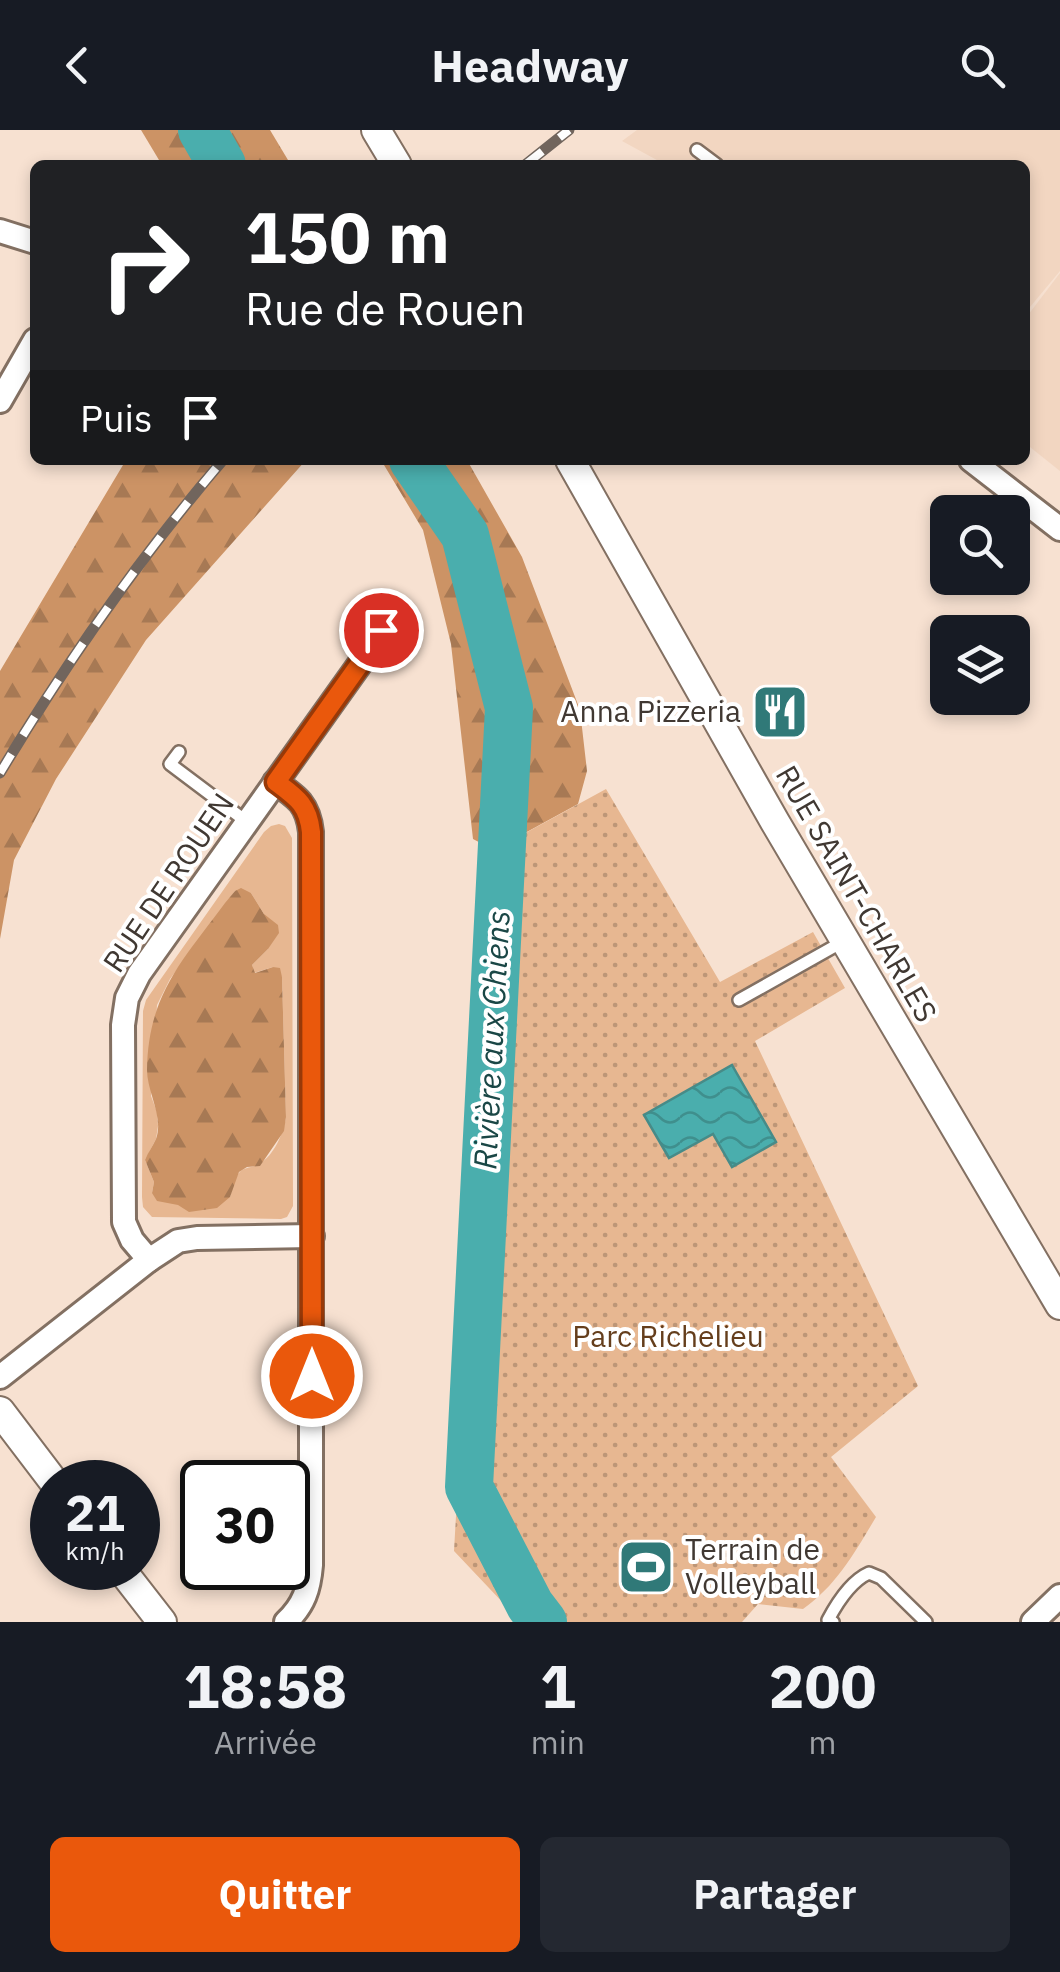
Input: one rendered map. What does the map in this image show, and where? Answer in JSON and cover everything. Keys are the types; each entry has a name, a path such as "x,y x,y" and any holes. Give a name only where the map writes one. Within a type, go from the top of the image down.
{"street":[{"path":"376,130 394,160"},
{"path":"0,231 30,240"},
{"path":"0,401 30,349"},
{"name":"RUE SAINT-CHARLES","path":"573,465 775,822 1060,1305"},
{"path":"977,465 1060,529"},
{"name":"RUE DE ROUEN","path":"149,1260 132,1240 124,1222 124,1010 131,988 381,630"},
{"path":"276,782 301,803 308,813 311,832 311,1565 306,1594 297,1612 286,1622"},
{"path":"0,1377 174,1243 186,1239 312,1236"},
{"path":"0,1412 37,1460"},
{"path":"137,1590 162,1622"},
{"path":"1033,1622 1060,1596"}],"lane":[{"path":"697,150 710,160"},
{"path":"179,752 170,764 247,822"},
{"path":"738,1000 845,940"},
{"path":"831,1621 834,1608 857,1580 869,1573 882,1578 926,1622"}],"shaded area":[{"path":"637,130 1060,130 1060,271 1030,307 1030,160 657,160 622,141"},
{"path":"1060,273 1060,471 1030,447 1030,312"}],"green space":[{"path":"141,130 270,130 288,160 159,160"},
{"path":"123,465 302,465 146,640 56,779 14,860 0,939 0,671"},
{"path":"384,465 470,465 522,557 580,710 587,771 578,804 494,850 473,839 451,644 423,530"},
{"name":"Parc Richelieu","path":"606,789 720,982 813,932 845,988 755,1041 918,1386 831,1457 876,1517 844,1567 803,1609 758,1604 742,1622 521,1622 454,1551 494,850"},
{"path":"271,826 285,826 292,838 293,1206 287,1217 281,1219 152,1217 143,1207 142,1197 146,1000","holes":["235,891 251,893 264,914 268,949 252,965 254,973 273,967 282,977 286,1117 283,1130 274,1150 264,1160 238,1174 230,1197 152,1193 154,1182 145,1160 158,1126 151,1096 157,1005 170,979"]},
{"path":"241,888 251,893 264,914 278,925 279,933 252,965 255,973 280,968 282,977 284,1131 260,1166 239,1172 230,1197 217,1208 189,1212 178,1205 157,1201 152,1193 154,1182 145,1160 156,1139 158,1122 147,1070 149,1043 171,979 225,903"}],"water":[{"path":"732,1065 776,1142 732,1167 713,1134 669,1158 644,1115"}],"waterway":[{"name":"Rivière aux Chiens","path":"202,130 219,160"},
{"name":"Rivière aux Chiens","path":"416,465 465,535 509,708 469,1487 530,1605 543,1622"}],"railway":[{"path":"531,160 569,130"},
{"path":"0,773 105,612 219,465"}],"place":[{"name":"Anna Pizzeria","path":"780,712"},
{"name":"Terrain de Volleyball","path":"646,1567"}],"route":[{"path":"312,1376 311,832 308,813 298,798 276,782 381,630"}]}
